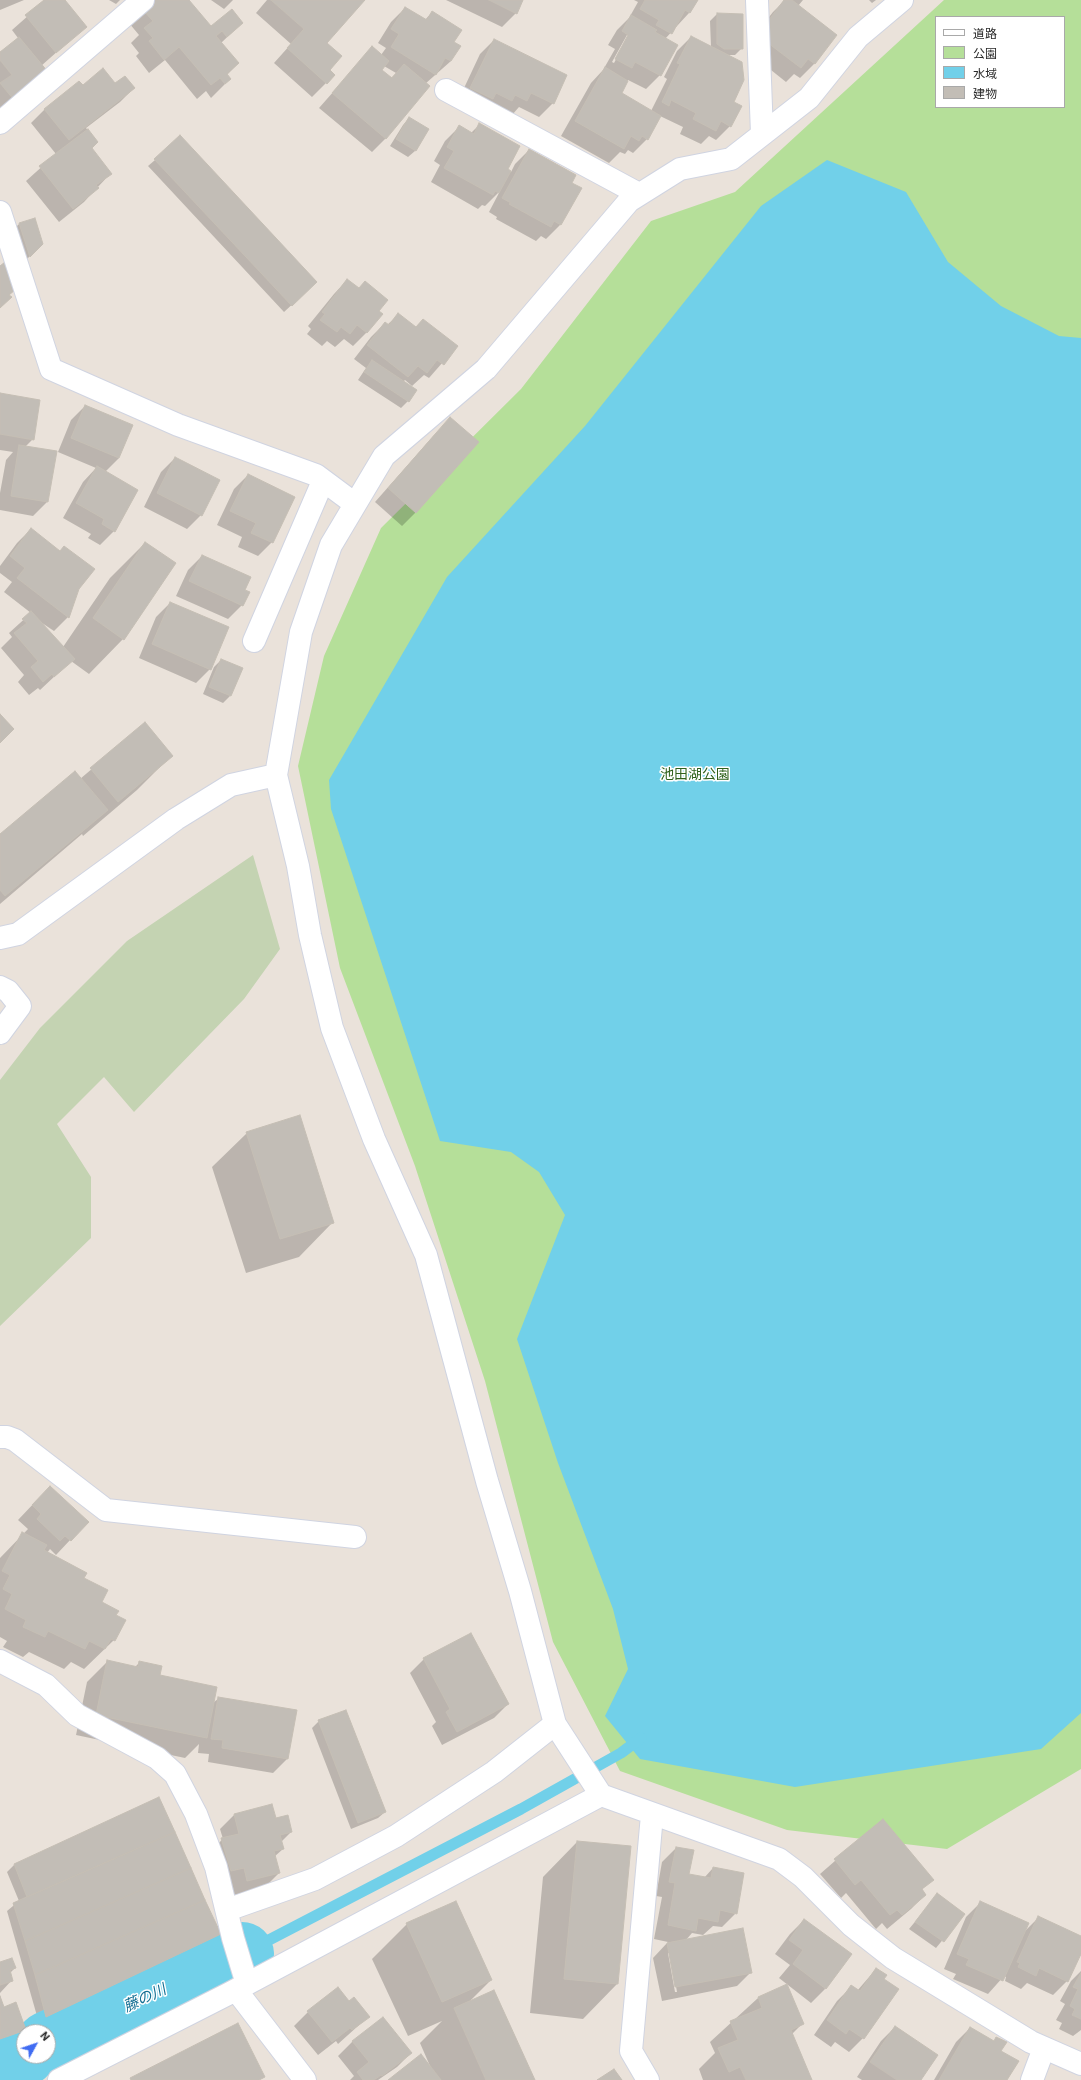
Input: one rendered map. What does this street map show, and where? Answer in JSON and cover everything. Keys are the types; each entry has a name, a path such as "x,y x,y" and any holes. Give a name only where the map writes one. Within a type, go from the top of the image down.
{"street":[{"path":"0,124 143,0"},
{"path":"757,0 762,134"},
{"path":"902,0 858,37 809,98 731,159 680,169 629,201 486,369 384,456 331,545 301,632 276,775 298,866 310,935 332,1028 374,1139 426,1255 484,1474 520,1591 555,1724 574,1751 597,1789 652,1815 779,1859 803,1877 851,1925 893,1958 1032,2042 1081,2064"},
{"path":"446,90 639,194"},
{"path":"0,212 51,369 178,425 316,475 355,504"},
{"path":"254,641 323,481"},
{"path":"0,938 18,934 176,819 231,785 276,775"},
{"path":"0,987 8,991 20,1006 0,1033"},
{"path":"0,1437 7,1437 16,1440 106,1510 355,1537"},
{"path":"0,1661 46,1685 77,1715 157,1758 175,1774 196,1814 216,1867 243,1985 306,2080"},
{"path":"227,1910 315,1879 396,1836 494,1772 555,1724"},
{"path":"59,2080 243,1985 597,1789"},
{"path":"648,2080 631,2051 652,1815"},
{"path":"1032,2080 1044,2048"}],"green space":[{"name":"池田湖公園","path":"944,0 1081,0 1081,1769 947,1849 787,1830 620,1771 553,1642 485,1381 415,1166 340,968 298,766 324,656 381,528 521,389 651,221 735,192"},
{"path":"253,855 280,949 244,999 134,1112 104,1077 57,1124 91,1177 91,1238 0,1326 0,1080 40,1028 127,941"}],"water":[{"name":"池田湖公園","path":"827,160 906,192 948,262 1001,306 1059,336 1081,338 1081,1713 1041,1749 795,1787 640,1759 605,1716 628,1669 613,1609 558,1463 517,1339 565,1215 539,1172 511,1152 440,1141 331,809 329,780 447,577 585,426 761,206"}],"building":[{"path":"44,0 65,0 87,27 56,53 25,15"},
{"path":"153,0 189,0 211,26 232,9 243,23 227,37 222,31 216,36 239,63 227,74 231,79 225,84 220,78 211,85 179,47 164,60 149,41 153,38 144,28 153,21 142,9"},
{"path":"271,0 365,0 327,43 342,56 330,70 335,75 327,84 287,48 304,29"},
{"path":"489,0 523,0 517,14"},
{"path":"645,0 698,0 690,13 685,10 672,34 656,25 659,20 640,9"},
{"path":"784,0 792,0 837,35 815,64 808,59 801,68 764,40 765,25"},
{"path":"405,7 427,20 432,11 462,30 454,42 461,46 451,61 445,58 436,75 391,47 399,34 391,29"},
{"path":"717,13 743,14 743,49 724,49 717,44"},
{"path":"631,15 657,30 655,32 678,45 661,76 635,62 632,68 615,59 628,35 622,31"},
{"path":"691,36 742,62 744,80 734,102 742,106 731,127 721,121 716,131 693,119 696,113 671,100 669,106 662,102 680,64 677,63"},
{"path":"19,37 48,72 14,100 0,83 12,75 0,60 0,52"},
{"path":"494,39 567,75 554,104 531,93 527,101 515,95 512,101 496,93 493,99 470,88"},
{"path":"372,46 389,61 382,70 392,78 404,64 430,86 386,139 332,93"},
{"path":"605,67 628,81 622,93 661,116 648,140 642,136 639,141 631,136 624,149 575,121"},
{"path":"103,68 115,83 125,76 135,88 69,140 44,109 79,81 83,85"},
{"path":"409,117 429,129 416,151 396,139"},
{"path":"479,123 520,146 508,169 511,171 499,193 495,191 493,195 444,168 454,151 447,147 459,125 474,134"},
{"path":"88,129 98,142 92,148 112,174 96,185 99,188 73,209 39,166"},
{"path":"180,135 317,282 292,306 154,159"},
{"path":"529,149 576,175 572,183 582,188 561,225 554,221 551,227 509,204 511,203 502,198"},
{"path":"35,218 43,244 30,257 19,223"},
{"path":"5,262 15,290 9,295 12,297 0,308 0,266"},
{"path":"347,279 359,288 365,281 388,300 379,311 383,314 367,333 357,325 350,334 341,327 337,332 320,320 325,314 322,312"},
{"path":"398,313 416,327 423,319 458,346 444,365 437,360 427,373 418,366 408,377 367,345 385,322 389,325"},
{"path":"372,360 417,390 409,402 364,372"},
{"path":"0,393 40,400 34,440 0,434"},
{"path":"85,405 133,425 119,458 71,438"},
{"path":"450,417 479,442 416,513 388,488"},
{"path":"19,445 57,451 48,502 11,496"},
{"path":"175,457 220,480 202,516 157,493"},
{"path":"97,466 138,490 115,532 102,524 104,519 76,503"},
{"path":"248,474 295,497 273,543 251,533 256,523 230,511"},
{"path":"31,528 60,551 64,546 95,569 79,589 69,618 17,578 25,568 10,556"},
{"path":"145,542 176,563 124,640 93,618"},
{"path":"202,555 251,577 245,590 250,592 243,606 189,581"},
{"path":"170,602 229,627 211,670 152,644"},
{"path":"31,611 75,659 54,677 52,674 43,682 31,667 38,661 14,633 27,623 22,619"},
{"path":"221,659 243,668 231,696 209,687"},
{"path":"0,714 14,729 0,743"},
{"path":"145,722 173,756 118,802 90,768"},
{"path":"75,771 108,810 5,896 0,890 0,834"},
{"path":"300,1115 334,1223 280,1239 246,1132"},
{"path":"50,1486 89,1522 71,1541 65,1536 60,1541 37,1519 41,1514 32,1505"},
{"path":"22,1532 47,1545 44,1550 87,1573 84,1578 108,1590 102,1602 119,1611 116,1615 126,1620 115,1641 111,1639 105,1649 89,1641 85,1649 48,1631 45,1637 23,1627 26,1620 5,1609 12,1594 3,1589 10,1575 2,1571"},
{"path":"471,1633 509,1704 457,1732 446,1712 450,1709 423,1658"},
{"path":"107,1660 138,1667 139,1661 162,1666 160,1675 217,1687 207,1738 96,1715"},
{"path":"218,1697 297,1710 288,1759 222,1748 223,1740 211,1739"},
{"path":"346,1710 386,1812 358,1823 318,1720"},
{"path":"159,1797 175,1832 27,1897 14,1864"},
{"path":"272,1804 276,1818 288,1815 292,1832 280,1835 284,1849 274,1851 280,1873 247,1881 244,1868 231,1871 221,1838 239,1834 234,1814"},
{"path":"883,1819 934,1880 922,1889 926,1895 902,1915 897,1910 890,1915 861,1880 855,1885 834,1859"},
{"path":"175,1832 191,1868 25,1941 13,1903"},
{"path":"577,1841 631,1846 618,1984 564,1979"},
{"path":"676,1847 694,1850 689,1874 711,1878 713,1867 744,1873 737,1914 720,1910 718,1922 698,1918 696,1931 668,1925 675,1883 669,1882"},
{"path":"191,1868 205,1900 35,1975 25,1941"},
{"path":"937,1893 965,1914 944,1942 915,1922"},
{"path":"205,1900 221,1934 46,2017 35,1975"},
{"path":"456,1901 492,1980 442,2002 406,1923"},
{"path":"980,1901 1029,1923 1003,1981 966,1965 969,1959 957,1954"},
{"path":"1038,1916 1081,1936 1081,1954 1068,1982 1039,1968 1036,1976 1018,1967 1020,1963 1017,1962"},
{"path":"804,1919 852,1954 826,1989 793,1964 803,1950 789,1940"},
{"path":"743,1928 752,1973 675,1987 667,1943"},
{"path":"12,1958 16,1968 10,1970 13,1981 0,1985 0,1962"},
{"path":"876,1968 887,1975 884,1979 899,1989 864,2039 849,2029 846,2034 827,2020 851,1985 860,1991"},
{"path":"1081,1973 1081,2019 1072,2015 1075,2009 1070,2006 1078,1989 1073,1987"},
{"path":"787,1984 804,2024 791,2030 812,2080 746,2080 740,2067 729,2072 718,2048 738,2040 730,2021 762,2008 758,1997"},
{"path":"338,1987 349,2001 354,1997 370,2017 352,2030 350,2028 332,2042 307,2011"},
{"path":"494,1990 535,2080 486,2080 454,2008"},
{"path":"0,1996 4,2007 16,2002 24,2024 16,2024 16,2033 0,2039"},
{"path":"383,2017 412,2053 382,2076 381,2075 374,2080 363,2080 357,2072 369,2062 352,2041"},
{"path":"238,2023 265,2077 259,2080 131,2080 130,2078"},
{"path":"895,2026 938,2055 921,2080 897,2080 870,2062"},
{"path":"970,2027 994,2041 996,2037 1007,2042 1001,2051 1019,2061 1007,2080 939,2080"},
{"path":"421,2054 441,2080 388,2080"},
{"path":"614,2069 622,2080 597,2080"}],"waterway":[{"path":"242,1954 521,1809 621,1753 641,1738"},
{"name":"藤の川","path":"56,2039 242,1954"},
{"name":"藤の川","path":"0,2066 16,2058"}]}
